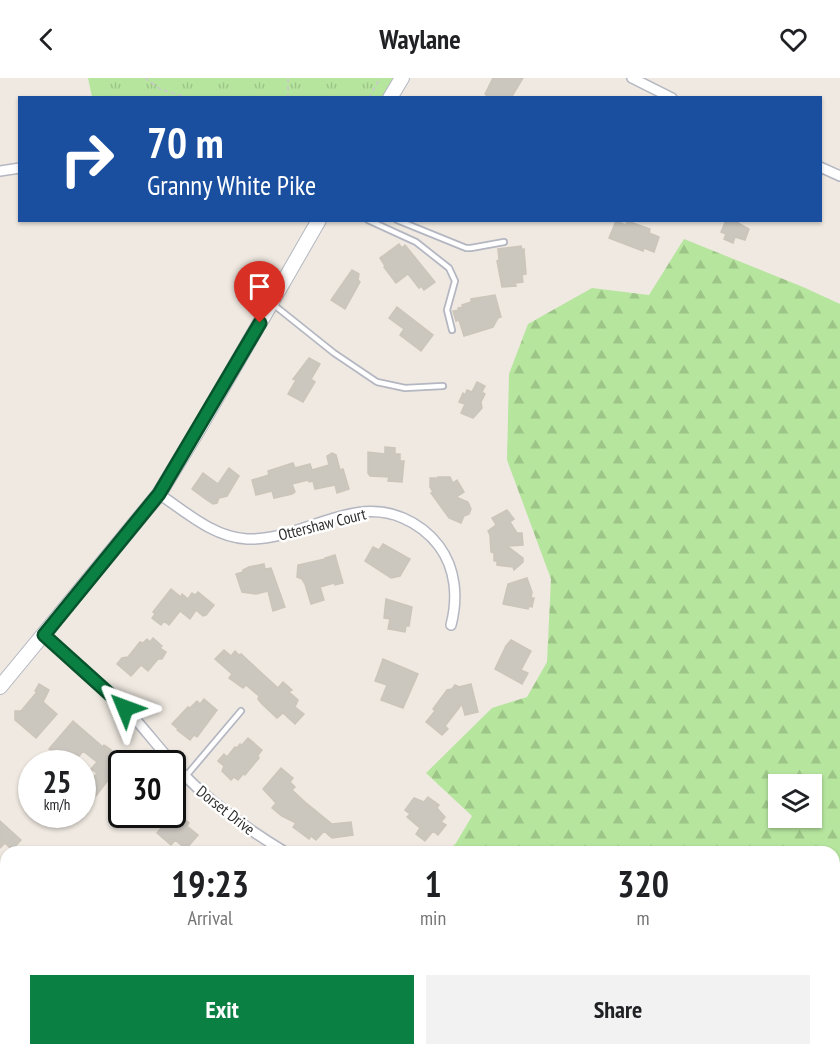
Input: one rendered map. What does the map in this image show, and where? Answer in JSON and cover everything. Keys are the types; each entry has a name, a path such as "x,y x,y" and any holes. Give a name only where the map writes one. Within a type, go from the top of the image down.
{"main road":[{"path":"391,96 402,78"},
{"path":"0,687 159,494 318,222"}],"street":[{"path":"632,78 668,96"},
{"path":"0,171 18,168"},
{"path":"822,168 840,176"},
{"name":"Ottershaw Court","path":"159,494 215,531 247,538 268,538 357,512 377,512 407,519 431,537 448,562 454,582 455,598 451,625"},
{"name":"Dorset Drive","path":"44,635 125,708 163,750"},
{"name":"Dorset Drive","path":"186,776 237,820 276,846"}],"lane":[{"path":"372,222 416,242 448,268 455,281 447,310 452,330"},
{"path":"403,222 465,248 471,249 504,242"},
{"path":"272,303 334,353 377,382 405,388 443,386"},
{"path":"186,776 241,711"}],"path":[{"path":"145,78 160,89 182,96"},
{"path":"288,78 288,96"},
{"path":"370,96 380,78"}],"green space":[{"path":"88,78 393,78 383,96 92,96"},
{"path":"684,239 840,304 840,846 453,846 472,816 426,773 492,708 527,697 547,662 551,579 507,460 509,374 528,324 592,288 649,295"}],"building":[{"path":"493,78 523,78 512,96 488,96 485,94"},
{"path":"616,222 626,225 627,222 630,222 650,229 649,233 659,237 654,252 644,248 643,251 609,238"},
{"path":"725,222 737,222 749,229 745,240 735,237 733,243 724,239 726,234 721,232"},
{"path":"399,244 402,248 405,245 435,282 424,290 421,286 419,288 408,274 396,283 384,267 380,258"},
{"path":"521,246 522,250 524,249 526,274 522,275 523,282 515,283 516,286 502,287 497,261 499,260 498,249"},
{"path":"352,270 359,274 360,282 345,309 331,300"},
{"path":"495,295 501,317 493,327 464,336 459,320 456,321 453,311 471,302 471,299"},
{"path":"397,307 433,335 421,351 400,335 404,329 389,318"},
{"path":"309,358 320,364 311,379 315,382 303,402 288,394 296,380 293,379"},
{"path":"477,382 485,386 482,392 485,394 481,402 482,408 473,418 461,413 465,404 459,402 463,393 465,395 467,390 472,392"},
{"path":"385,447 395,448 395,454 400,454 400,461 404,461 402,482 388,481 389,477 370,476 368,473 368,452 385,454"},
{"path":"332,453 336,455 340,470 343,469 349,489 337,493 335,485 315,489 313,481 308,480 292,484 295,492 292,494 274,498 272,491 256,495 252,480 269,475 268,471 293,463 295,468 310,464 312,470 329,465 327,456"},
{"path":"229,468 239,476 227,496 219,498 217,503 213,504 192,489 203,473 218,484"},
{"path":"450,477 453,483 457,480 464,492 456,497 468,502 471,509 461,523 449,518 431,493 433,492 430,487 430,478"},
{"path":"507,510 514,519 510,522 517,533 522,533 523,545 507,546 523,558 523,562 514,570 513,567 497,565 497,561 494,561 488,531 496,525 492,518"},
{"path":"383,544 410,559 400,576 391,578 365,561 373,547 379,550"},
{"path":"335,555 343,583 320,587 324,600 311,604 305,584 297,577 298,565"},
{"path":"264,564 265,569 271,568 285,607 273,611 268,591 256,594 242,592 236,574 249,567"},
{"path":"527,578 532,592 531,598 534,598 532,607 529,606 528,609 503,604 508,584"},
{"path":"171,589 181,597 182,594 188,599 192,593 195,595 198,592 214,605 206,615 203,616 196,610 190,619 180,611 169,625 164,621 161,625 152,618 155,614 153,612"},
{"path":"386,599 412,607 409,626 406,626 405,632 388,629 390,619 384,618"},
{"path":"153,638 166,652 162,659 158,659 148,671 141,665 131,676 117,664 122,658 128,657 140,642 143,643 147,639 150,642"},
{"path":"511,640 531,651 521,670 528,673 522,684 495,669"},
{"path":"224,650 231,656 235,651 241,654 278,688 283,682 292,690 289,692 298,700 295,707 304,714 295,724 283,713 277,718 262,704 258,699 259,696 246,685 243,688 229,678 232,674 215,659"},
{"path":"383,659 418,674 403,708 381,700 387,685 375,681"},
{"path":"39,684 49,690 43,702 57,714 36,738 15,720 15,711 21,711 37,692 35,691"},
{"path":"471,684 478,712 465,715 462,704 445,726 448,729 442,735 426,722 447,690 452,689 455,685 459,687"},
{"path":"204,699 217,710 197,737 194,735 190,740 172,724 188,707 190,708 197,701 200,704"},
{"path":"73,721 103,747 104,745 111,750 108,750 108,780 96,796 96,750 49,749"},
{"path":"248,738 262,750 258,755 259,758 245,775 244,773 238,780 234,777 231,780 222,771 224,766 218,761 224,754 227,757 235,747 237,748 240,744 241,746"},
{"path":"281,768 293,778 290,782 295,787 292,790 332,824 351,822 353,835 332,838 324,831 316,840 311,836 309,839 293,827 296,823 272,808 276,803 263,789"},
{"path":"428,797 439,805 437,808 445,817 441,822 446,825 438,835 433,831 425,841 416,834 420,828 407,817 410,814 405,810 414,798 424,802"},
{"path":"0,821 21,840 16,846 8,846 5,843 0,846"},
{"path":"186,821 189,823 187,826 198,835 189,846 182,846 175,840 171,845 157,833 161,828 186,828"}],"route":[{"path":"125,708 44,635 159,494 260,323"}]}
